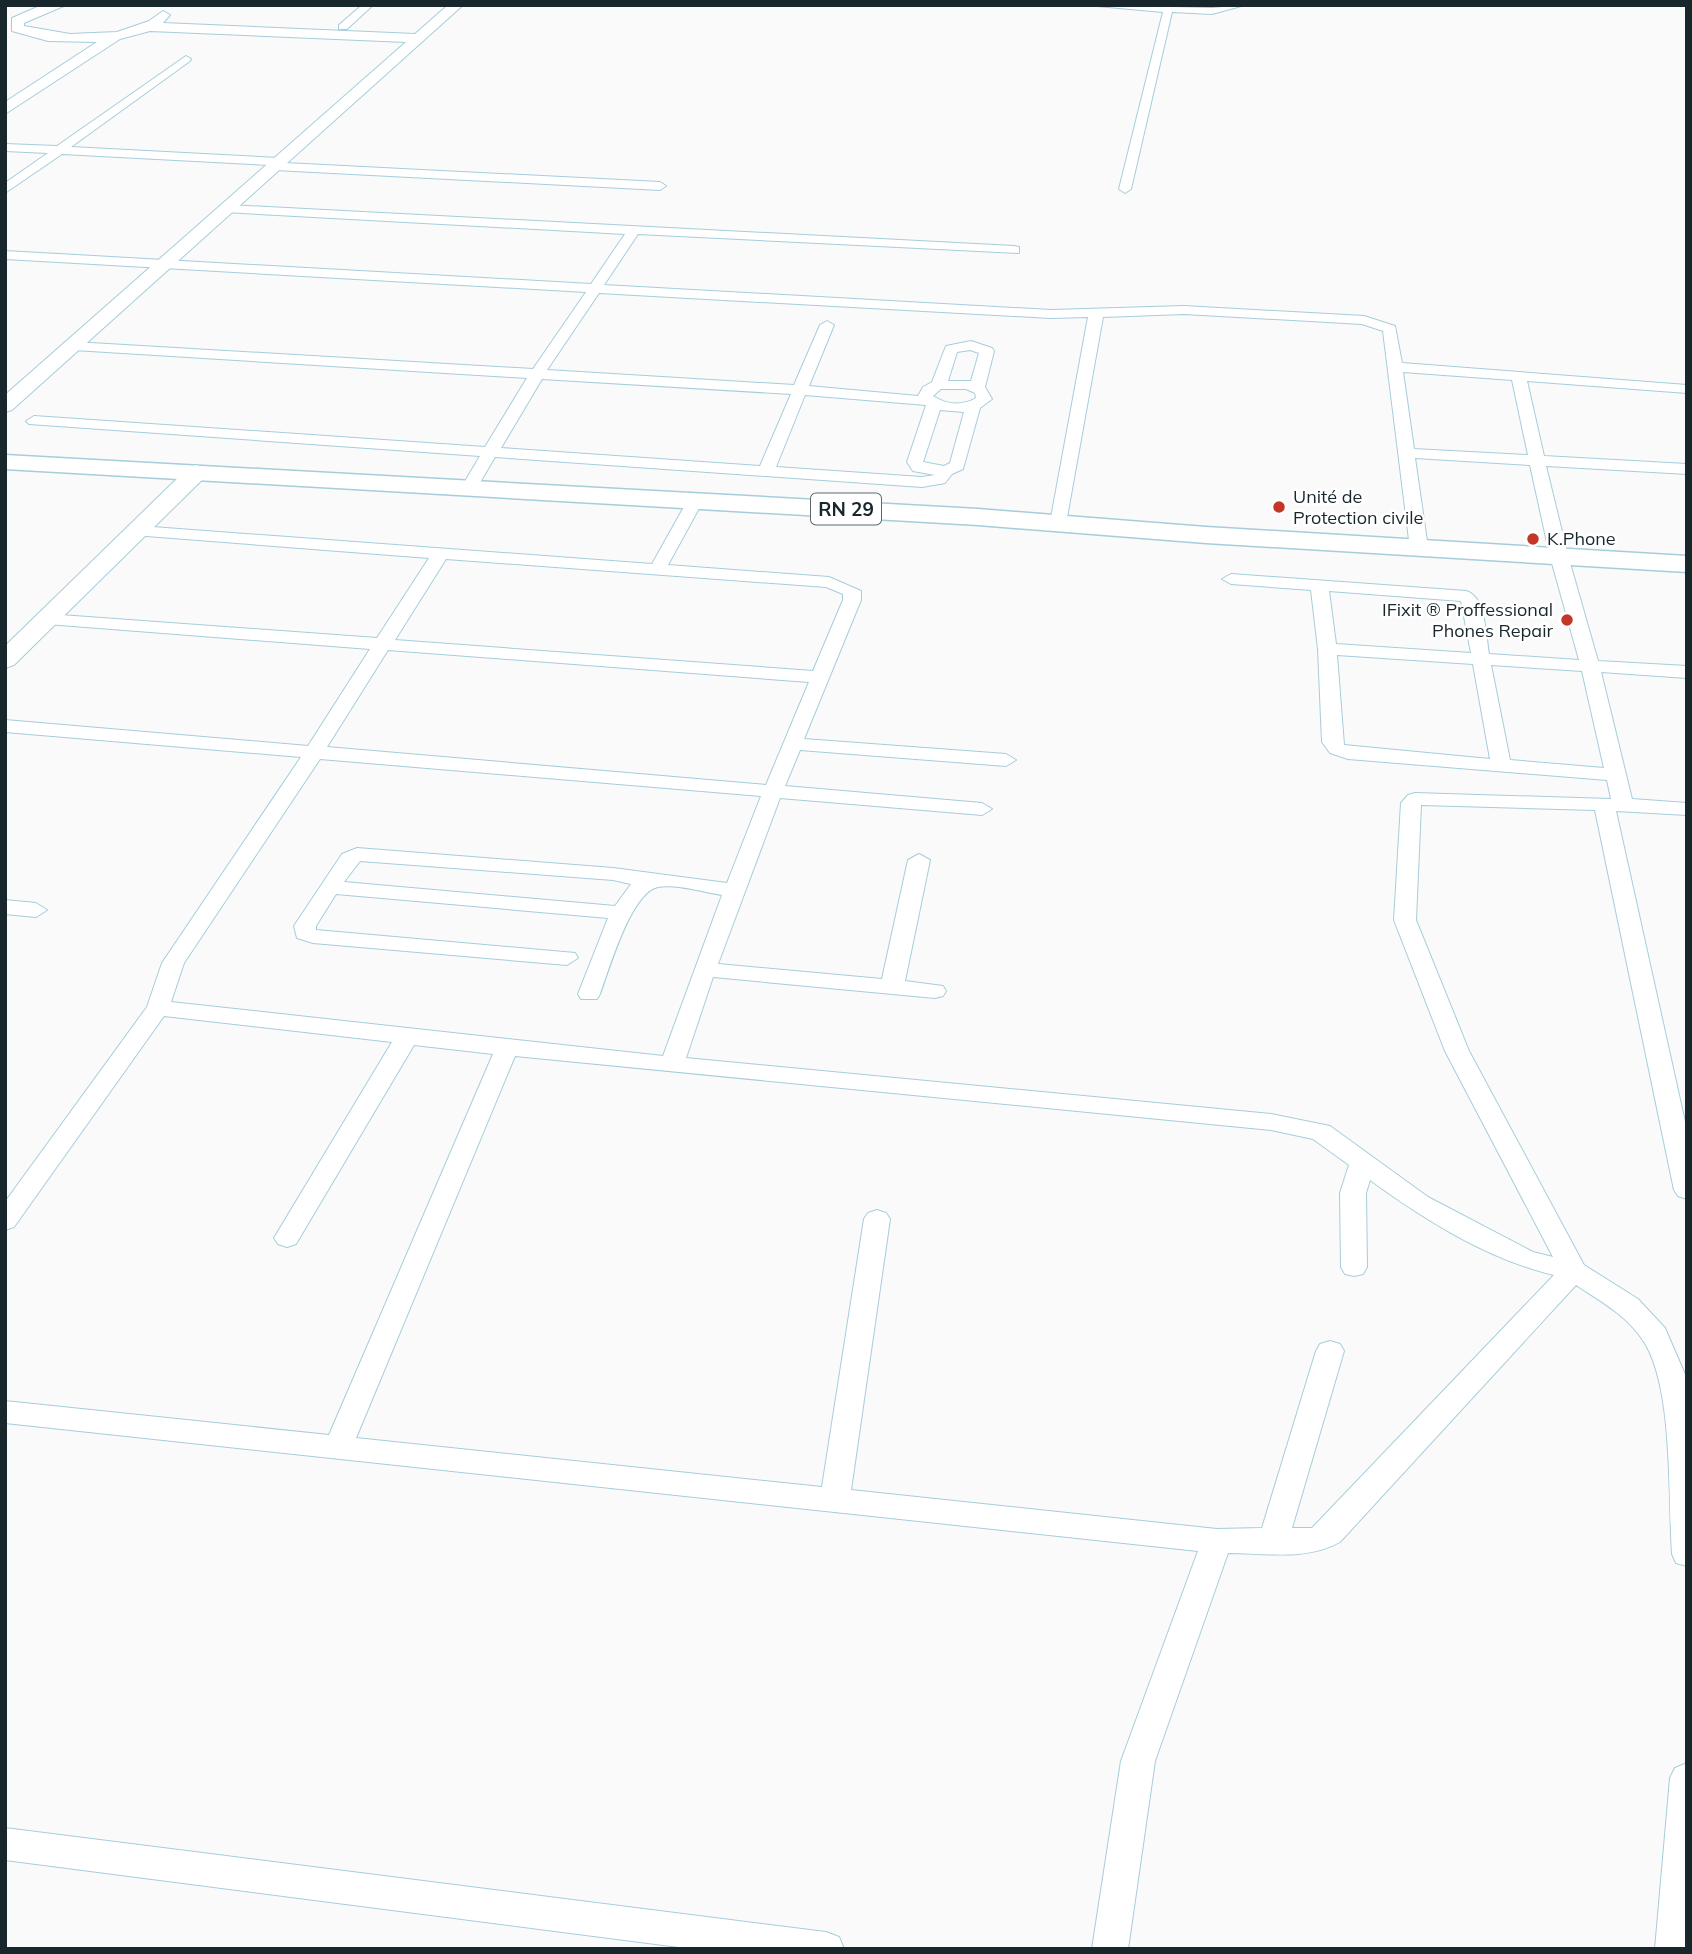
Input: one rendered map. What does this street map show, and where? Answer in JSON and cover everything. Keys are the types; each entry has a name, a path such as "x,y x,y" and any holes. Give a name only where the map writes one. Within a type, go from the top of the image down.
{"main road":[{"name":"RN 29","path":"5,462 1058,523 1687,564"}],"street":[{"path":"59,5 9,18 23,38 77,39 118,35 148,27 422,34"},
{"path":"343,27 368,5"},
{"path":"5,406 456,5"},
{"path":"1091,5 1209,8 1240,5"},
{"path":"1125,189 1168,7"},
{"path":"1202,26 1209,8"},
{"path":"148,27 158,9 197,21 343,27 422,34"},
{"path":"5,109 118,35"},
{"path":"5,189 186,59"},
{"path":"5,147 660,186"},
{"path":"228,209 1014,250"},
{"path":"469,488 539,370 634,230"},
{"path":"5,255 1096,314 1194,310 1371,321 1390,329 1419,548"},
{"path":"1058,523 1096,314"},
{"path":"766,471 827,325"},
{"path":"79,341 934,394 958,384 976,388 985,395 980,402 973,405 953,408 934,394"},
{"path":"973,405 957,466 946,471 926,471 915,462 934,394 951,349 971,345 987,351 976,388"},
{"path":"1395,367 1687,389"},
{"path":"1518,376 1559,556 1590,665 1616,775 1614,805 1687,1189"},
{"path":"34,421 922,482 939,480 946,471"},
{"path":"1406,453 1687,469"},
{"path":"5,660 197,472"},
{"path":"657,570 695,501"},
{"path":"139,531 829,582 852,591 852,600 772,791 734,890 672,1063"},
{"path":"5,1221 158,1008 173,963 315,751 440,554"},
{"path":"1231,579 1466,596 1470,601 1501,765"},
{"path":"1319,585 1327,649 1332,742 1337,748 1348,752 1616,775"},
{"path":"47,618 821,677"},
{"path":"1327,649 1687,672"},
{"path":"5,726 982,809"},
{"path":"792,744 1006,761"},
{"path":"1574,1271 1457,1051 1405,920 1411,803 1424,797 1687,809"},
{"path":"567,958 305,933 305,926 349,858 368,853 613,874 734,890"},
{"path":"892,987 919,860"},
{"path":"589,993 621,913 638,888 650,881"},
{"path":"330,887 621,913"},
{"path":"5,906 36,910"},
{"path":"704,969 935,991"},
{"path":"158,1008 507,1048 1271,1122 1321,1132 1419,1203 1524,1259 1574,1271 1628,1306 1655,1335 1676,1387 1684,1452 1687,1555"},
{"path":"287,1238 407,1037"},
{"path":"338,1447 507,1048"},
{"path":"1354,1267 1353,1193 1363,1160"},
{"path":"835,1500 877,1219"},
{"path":"5,1412 1217,1541 1273,1543 1317,1540 1329,1533 1574,1271"},
{"path":"1273,1543 1330,1351"},
{"path":"1110,1949 1138,1761 1217,1541"},
{"path":"1673,1949 1687,1778"},
{"path":"5,1844 826,1949"}],"place":[{"name":"Unité de Protection civile","path":"1279,507"},
{"name":"K.Phone","path":"1533,539"},
{"name":"IFixit ® Proffessional Phones Repair","path":"1567,620"}]}
